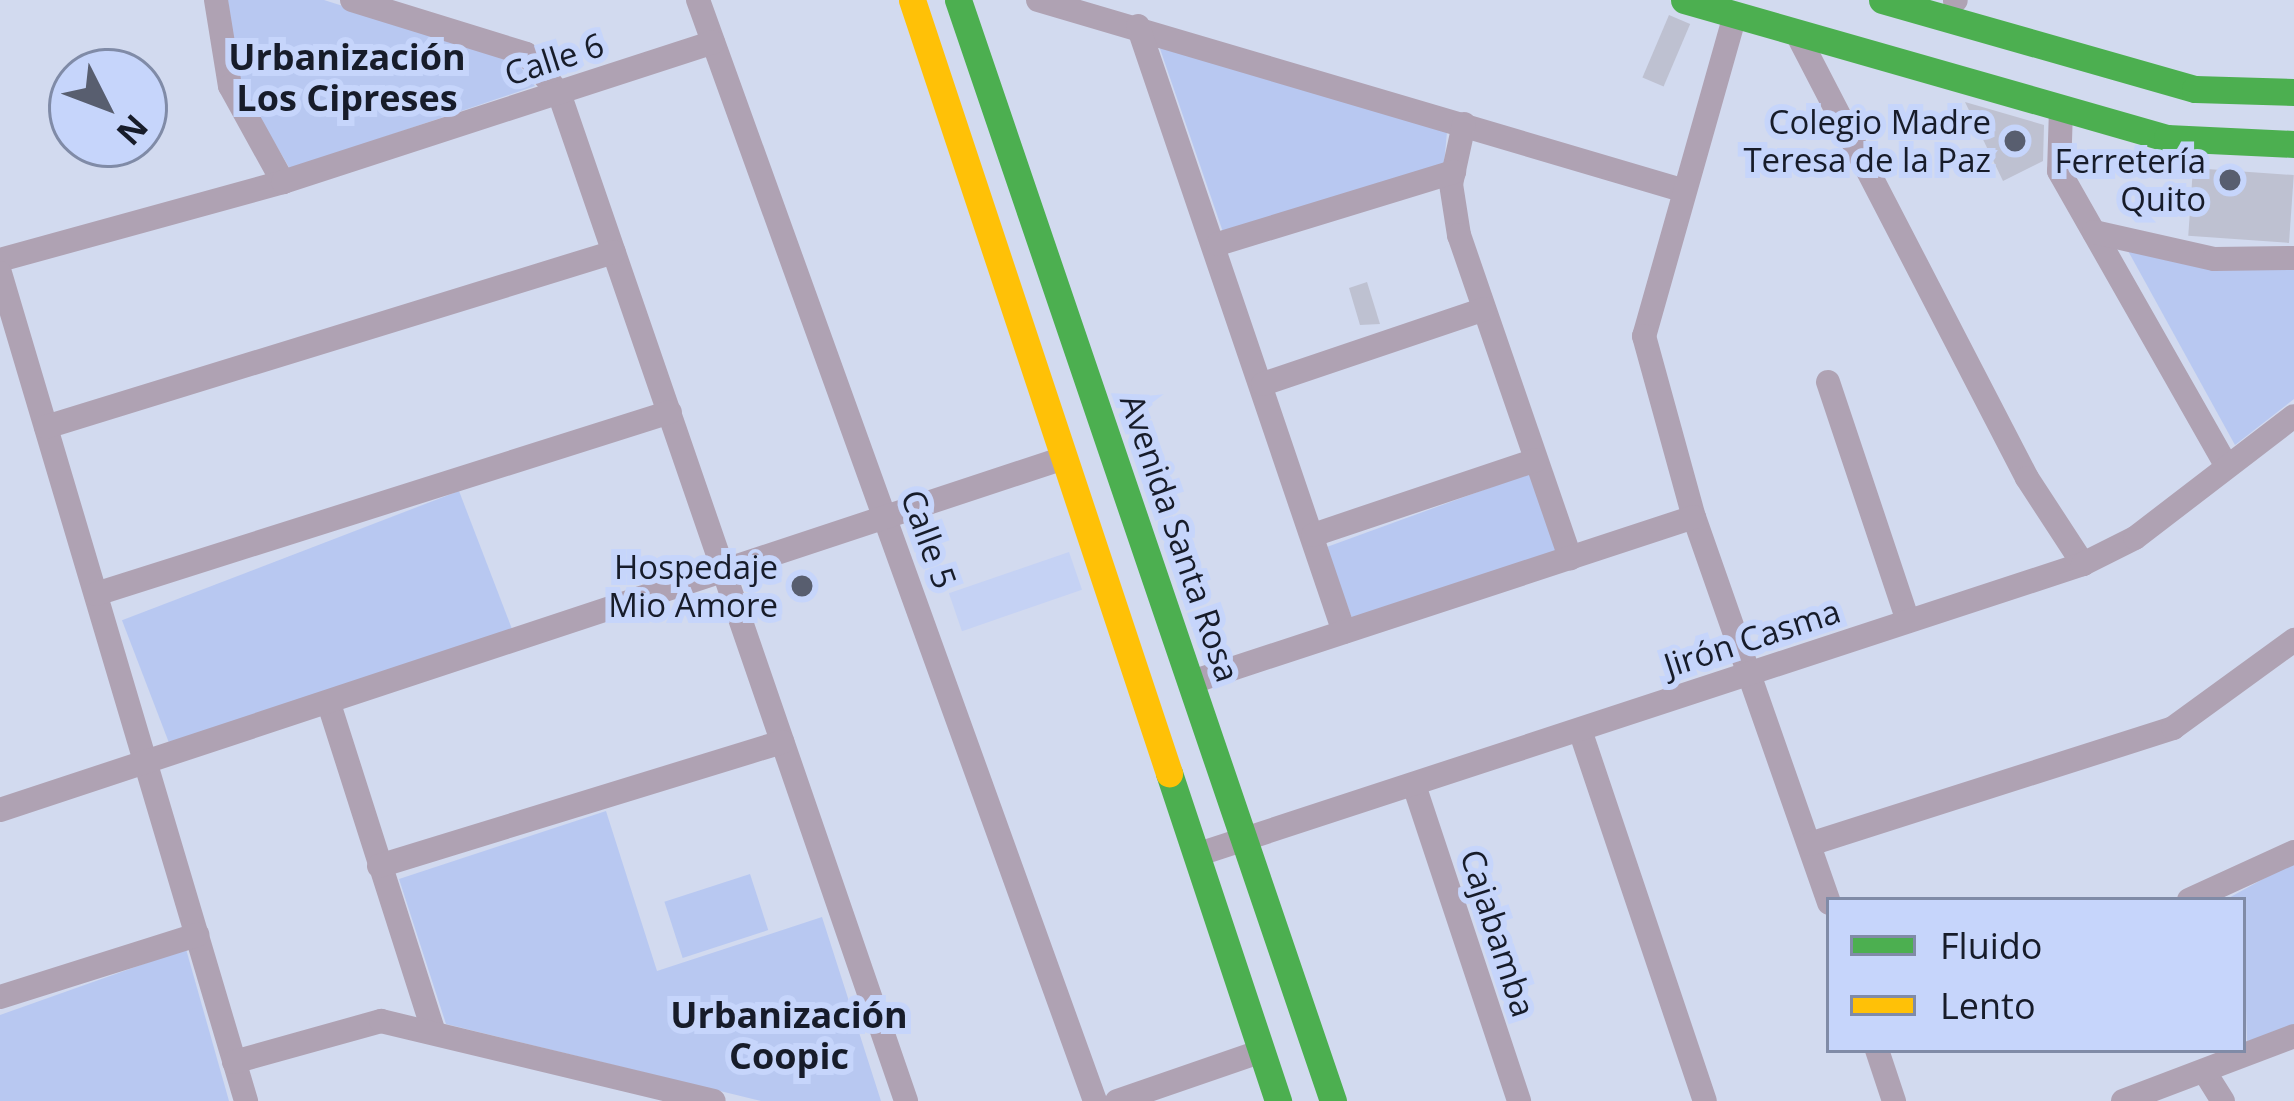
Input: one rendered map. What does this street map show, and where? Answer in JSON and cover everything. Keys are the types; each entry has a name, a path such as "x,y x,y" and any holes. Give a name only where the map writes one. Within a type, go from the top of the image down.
{"main road":[{"path":"912,0 1061,460 1278,1101"},
{"name":"Avenida Santa Rosa","path":"958,0 1333,1101"},
{"path":"1684,0 1744,7 2179,122 2291,138"},
{"path":"1884,0 2195,89 2294,92"},
{"path":"1954,0 2197,70 2294,73"},
{"path":"1744,7 1796,32 2194,143 2291,138"}],"street":[{"path":"216,0 230,86 283,182"},
{"path":"352,0 526,54 559,93 906,1101"},
{"name":"Calle 5","path":"698,0 1095,1101"},
{"path":"1038,0 1682,190"},
{"path":"1744,7 1682,190 1644,336 1694,518 1753,671 1827,897"},
{"path":"1138,26 1218,244 1344,632"},
{"path":"1796,32 2027,478 2084,564"},
{"name":"Calle 6","path":"0,260 283,182 713,42"},
{"path":"2061,109 2059,171 2227,467"},
{"path":"1464,124 1454,172 1459,235 1570,558"},
{"path":"1218,244 1454,172"},
{"path":"2094,232 2214,259 2294,258"},
{"path":"46,427 614,252"},
{"path":"0,273 246,1101"},
{"path":"1263,384 1484,309"},
{"path":"1828,382 1907,621"},
{"path":"96,594 670,412"},
{"name":"Jirón Casma","path":"1196,855 2084,564 2135,538 2294,416"},
{"path":"0,810 330,707 1061,460"},
{"path":"1313,536 1536,460"},
{"path":"1192,682 1694,518"},
{"path":"1810,844 2173,728 2294,640"},
{"path":"330,707 433,1030"},
{"path":"1580,730 1705,1101"},
{"path":"379,866 782,742"},
{"name":"Cajabamba","path":"1414,785 1519,1101"},
{"path":"2196,897 2294,852"},
{"path":"0,997 197,935"},
{"path":"234,1062 381,1021 713,1101"},
{"path":"2123,1101 2206,1074 2294,1036"},
{"path":"1117,1101 1262,1051"},
{"path":"1878,1053 1894,1101"},
{"path":"2206,1074 2222,1101"}],"shaded area":[{"path":"228,0 324,0 516,61 535,86 290,169 238,80"},
{"path":"1158,43 1447,132 1444,164 1223,232"},
{"path":"2127,249 2294,267 2294,399 2235,445"},
{"path":"1530,473 1559,552 1355,626 1326,547"},
{"path":"459,491 512,630 175,759 122,620"},
{"path":"1069,552 1082,590 962,631 949,593"},
{"path":"606,811 657,971 822,917 881,1101 761,1101 446,1024 399,879"},
{"path":"2294,862 2294,1026 2247,1043 2246,897 2230,897"},
{"path":"750,874 768,930 683,958 664,902"},
{"path":"186,949 229,1101 0,1101 0,1015"}],"building":[{"path":"1669,15 1690,24 1664,87 1642,78"},
{"name":"Colegio Madre Teresa de la Paz","path":"1965,102 2044,125 2043,161 2003,181"},
{"path":"2193,168 2294,175 2289,243 2188,236"},
{"path":"1367,282 1380,324 1360,325 1349,288"}],"traffic: fast":[{"path":"958,0 1333,1101"},
{"path":"1684,0 2167,138 2294,144"},
{"path":"1882,0 2195,89 2294,92"},
{"path":"1169,773 1278,1101"}],"traffic: slow":[{"path":"912,0 1169,773"}],"place":[{"name":"Colegio Madre Teresa de la Paz","path":"2015,141"},
{"name":"Ferretería Quito","path":"2230,180"},
{"name":"Hospedaje Mio Amore","path":"802,586"}],"district":[{"name":"Urbanización Los Cipreses","path":"347,76"},
{"name":"Urbanización Coopic","path":"789,1034"}]}
